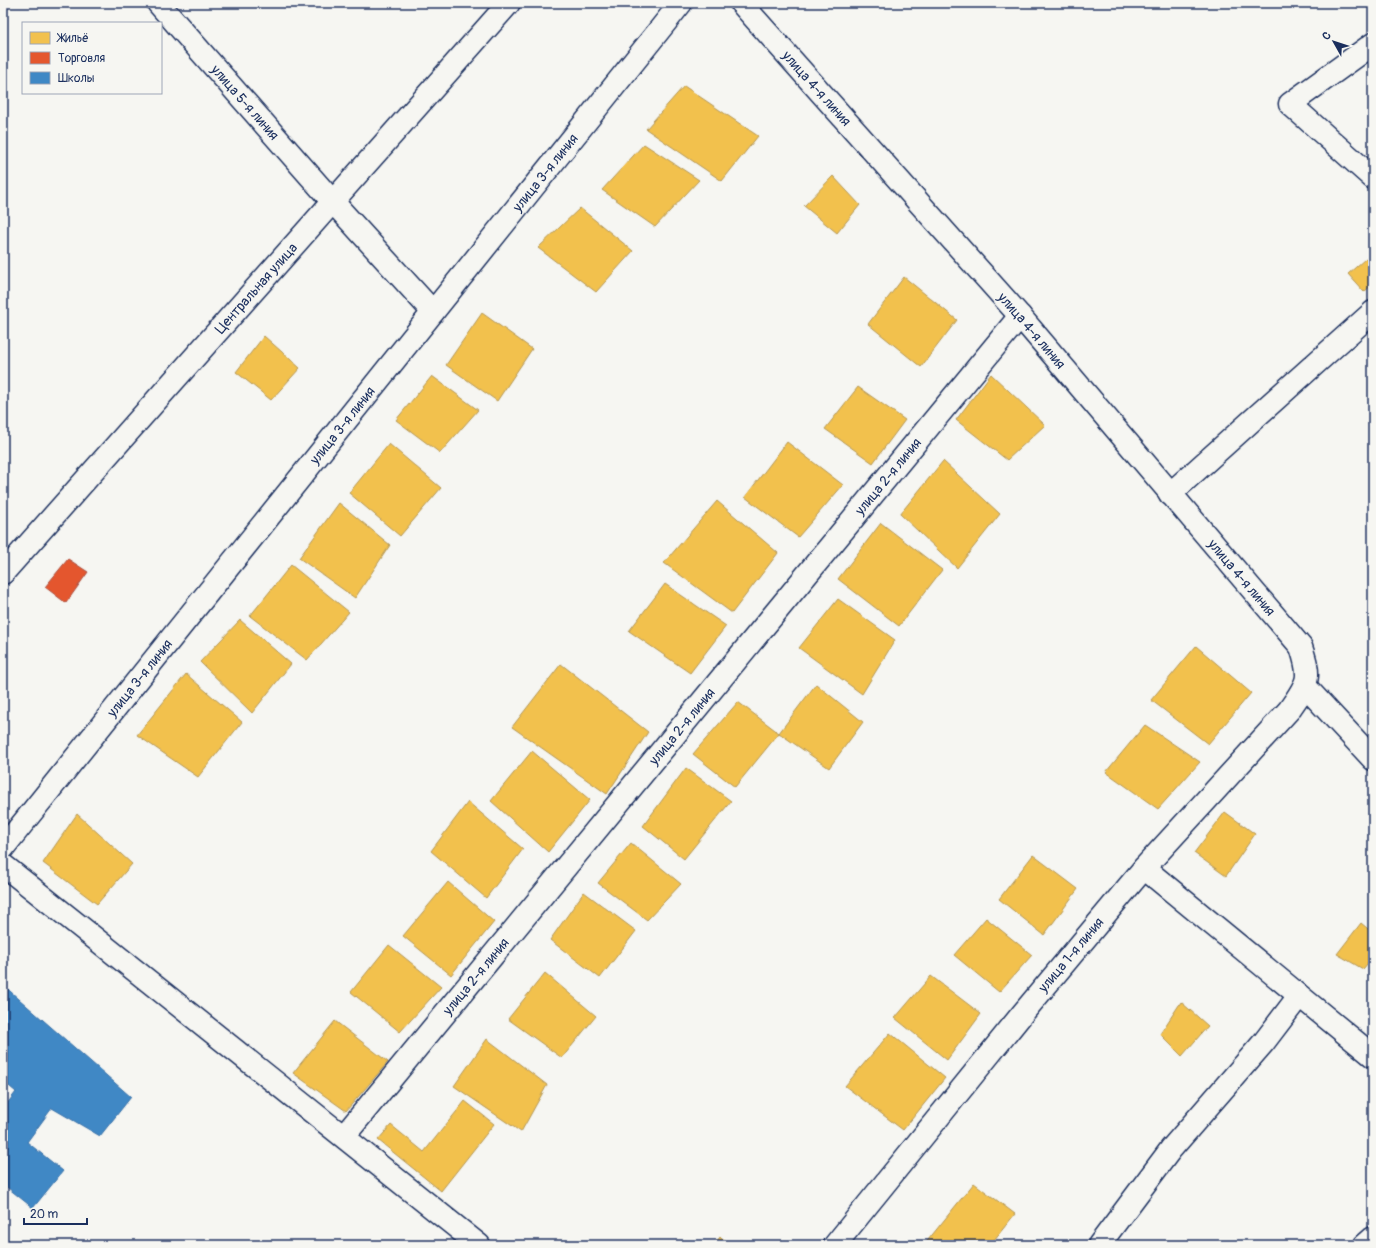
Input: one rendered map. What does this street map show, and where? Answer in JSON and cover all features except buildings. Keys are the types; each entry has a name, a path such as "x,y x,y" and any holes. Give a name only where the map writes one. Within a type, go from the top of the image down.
{"street":[{"name":"улица 5-я линия","path":"158,3 333,202 433,312"},
{"name":"Центральная улица","path":"3,573 509,3"},
{"name":"улица 3-я линия","path":"3,848 681,3"},
{"name":"улица 4-я линия","path":"741,3 1020,316 1300,647 1307,678"},
{"path":"1373,44 1290,104 1373,178"},
{"path":"1170,494 1373,312"},
{"name":"улица 2-я линия","path":"344,1136 1020,316"},
{"path":"1307,678 1373,759"},
{"name":"улица 1-я линия","path":"835,1245 1028,1006 1144,868 1289,710 1307,678"},
{"path":"3,865 479,1245"},
{"path":"1144,868 1373,1056"},
{"path":"1099,1245 1171,1149 1264,1042 1299,996"},
{"path":"1365,1245 1373,1238"}]}
